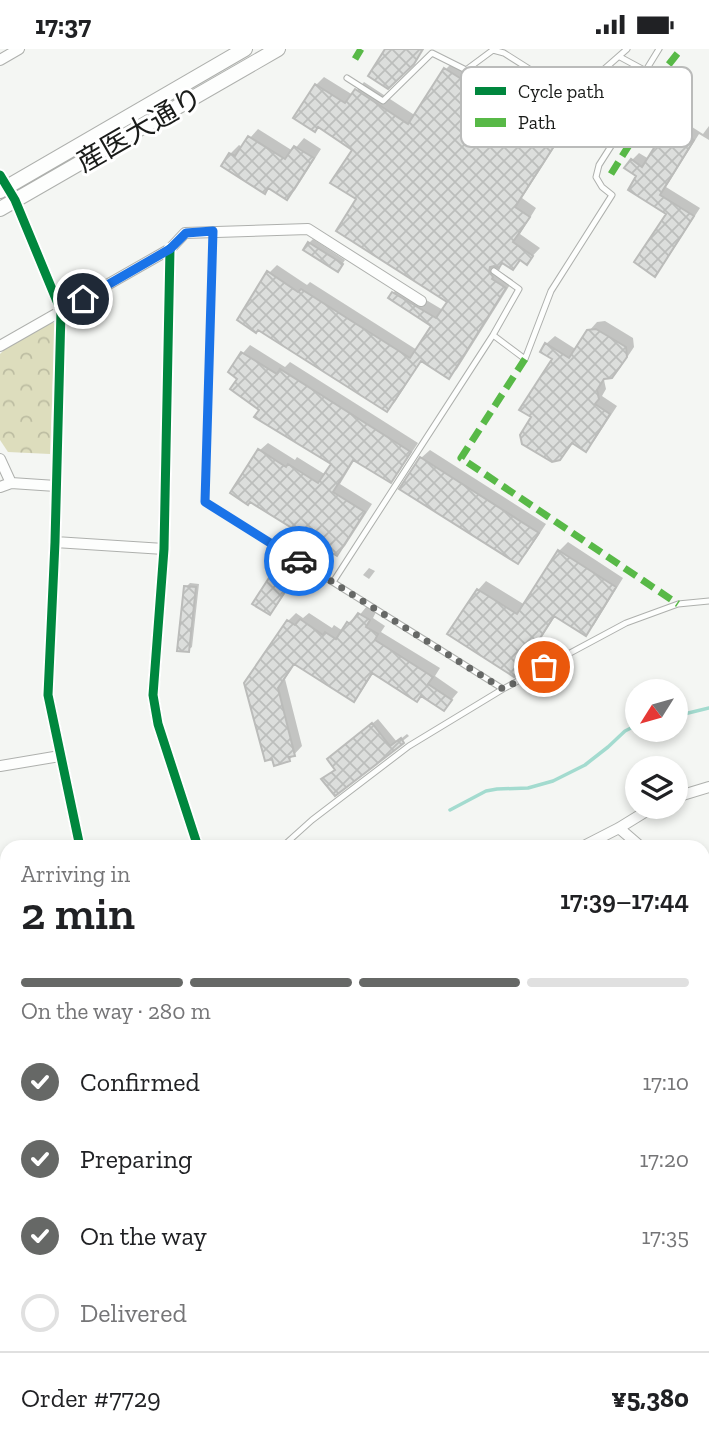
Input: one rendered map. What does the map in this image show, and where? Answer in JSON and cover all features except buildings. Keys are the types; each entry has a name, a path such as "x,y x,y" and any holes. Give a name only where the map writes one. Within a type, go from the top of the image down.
{"street":[{"path":"0,60 19,49"},
{"name":"産医大通り","path":"0,209 5,188 245,49"},
{"name":"産医大通り","path":"5,188 278,49"},
{"path":"5,188 61,311 48,695 79,840"},
{"path":"0,346 170,249 186,233 308,229 421,302"},
{"path":"170,249 164,549 153,695 158,724 196,840"},
{"path":"0,459 5,485 57,486"},
{"path":"55,542 164,549"},
{"path":"0,766 61,756"},
{"path":"688,794 708,788"},
{"path":"596,840 634,819"},
{"path":"619,828 632,840"}],"lane":[{"path":"608,67 627,49"},
{"path":"648,67 659,49"},
{"path":"470,67 493,50 504,53 526,67"},
{"path":"347,78 383,101 432,53 461,68"},
{"path":"620,57 639,67"},
{"path":"493,335 525,359 551,291 612,195 602,187 596,177 599,165 610,147"},
{"path":"213,231 205,502 503,689"},
{"path":"333,582 493,335 519,289 494,271"},
{"path":"290,840 409,746 503,689 626,623 678,604 709,601"}],"green space":[{"path":"52,322 55,324 50,454 8,452 0,440 0,354"}],"waterway":[{"path":"688,713 709,708"},
{"path":"450,810 486,791 528,788 553,781 585,765 625,731"}],"marked path":[{"path":"355,59 361,49"},
{"path":"667,67 681,49"},
{"path":"611,174 628,147"},
{"path":"525,359 461,458 678,604"}],"cycle path":[{"path":"0,175 15,200 61,311 48,695 79,840"},
{"path":"170,249 164,549 153,695 158,724 196,840"}],"way so far":[{"path":"299,561 503,689 544,667"}],"route":[{"path":"83,299 170,249 186,233 213,231 205,502 299,561"}]}
